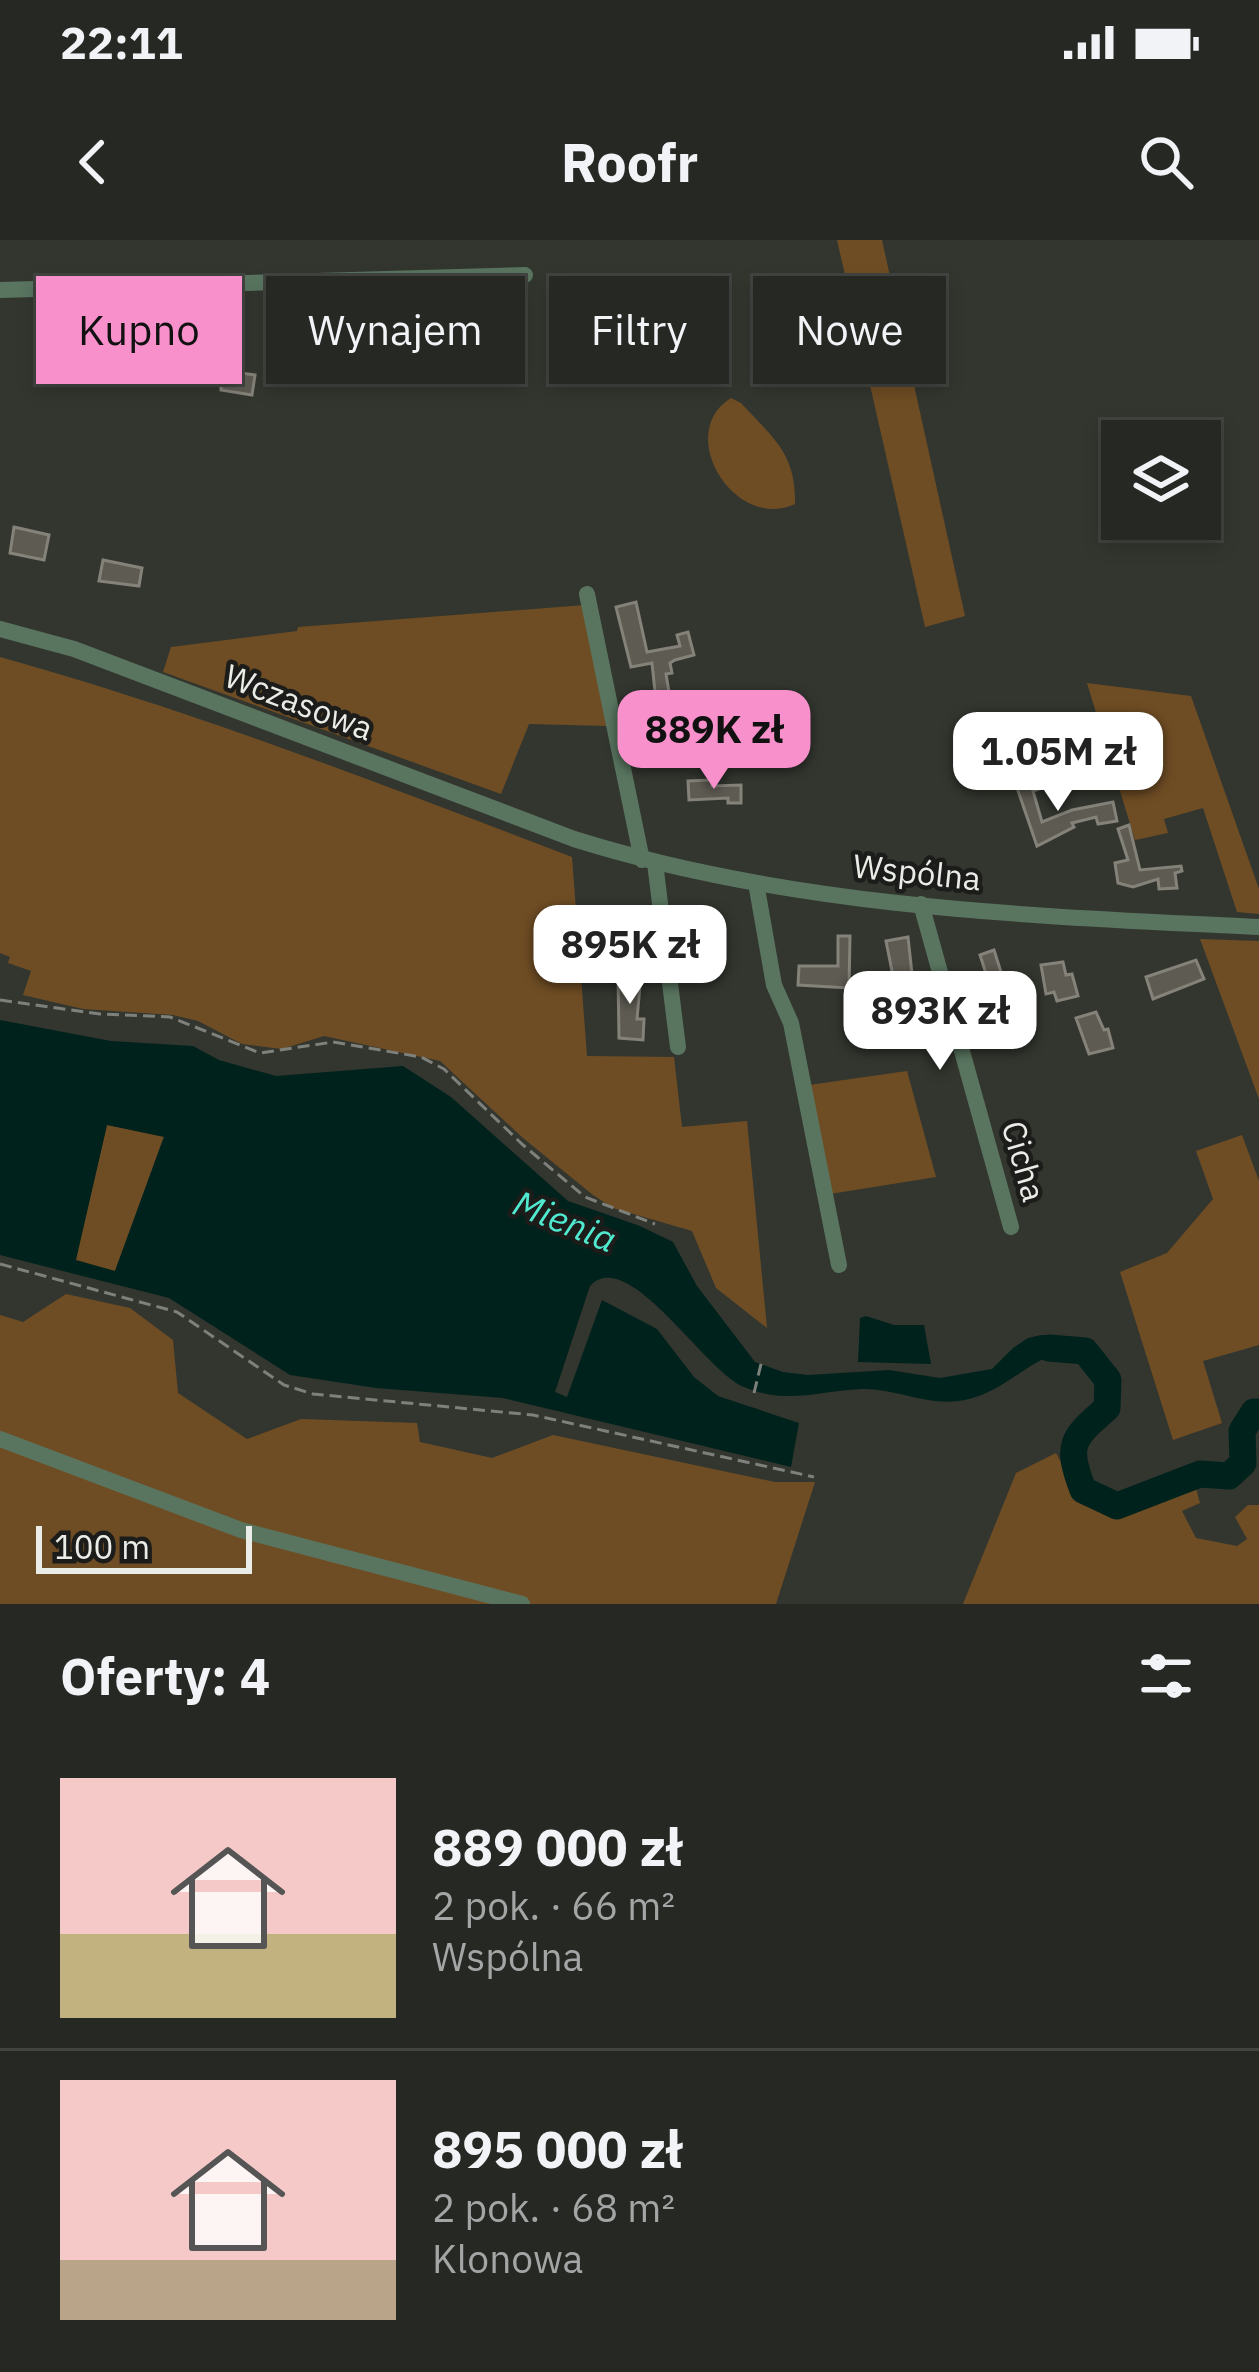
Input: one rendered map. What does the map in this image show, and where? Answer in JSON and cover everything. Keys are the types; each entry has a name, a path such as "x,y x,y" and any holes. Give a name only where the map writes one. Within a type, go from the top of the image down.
{"street":[{"path":"0,290 525,275"},
{"path":"587,594 648,861 678,1048"},
{"name":"Wczasowa","path":"0,629 74,649 574,839"},
{"name":"Wspólna","path":"574,839 648,861 756,883 1046,916 1259,927"},
{"path":"756,883 774,985 791,1023 839,1265"},
{"name":"Cicha","path":"921,904 1011,1227"},
{"path":"0,1438 241,1530 523,1604"}],"path":[{"path":"0,1000 100,1014 170,1017 260,1053 334,1042 421,1057 444,1069 585,1197 656,1224"},
{"path":"0,1264 177,1312 284,1384 313,1394 533,1415 814,1477"},
{"path":"754,1393 763,1360"}],"shaded area":[{"path":"837,240 882,240 890,276 845,276"},
{"path":"870,384 914,384 965,616 925,627"},
{"path":"731,398 741,403 787,459 795,504 772,509 751,504 719,475 708,433 715,414"},
{"path":"585,605 608,726 529,724 501,794 163,672 171,647 297,631 298,627"},
{"path":"0,657 217,725 572,857 587,1056 674,1057 682,1127 747,1121 767,1328 716,1288 692,1231 613,1208 593,1195 440,1061 324,1036 282,1049 242,1044 198,1021 173,1015 83,1009 23,995 31,971 8,963 10,957 0,953"},
{"path":"1087,683 1191,696 1259,889 1259,914 1237,912 1203,808 1164,819 1168,833 1135,840"},
{"path":"1200,939 1259,941 1259,1099"},
{"path":"907,1071 936,1177 830,1194 809,1085"},
{"path":"107,1125 164,1136 115,1271 75,1261"},
{"path":"1242,1135 1259,1181 1259,1345 1203,1361 1222,1423 1173,1440 1120,1272 1167,1253 1213,1199 1196,1151"},
{"path":"66,1294 130,1308 173,1340 178,1393 247,1439 301,1419 417,1423 420,1442 492,1458 553,1435 775,1482 815,1482 776,1604 0,1604 0,1315 23,1322"},
{"path":"1056,1453 1083,1503 1112,1517 1196,1488 1200,1503 1182,1511 1196,1538 1237,1546 1247,1539 1235,1517 1248,1505 1259,1505 1259,1604 963,1604 1016,1473"}],"water":[{"name":"Mienia","path":"0,1020 111,1041 193,1046 219,1060 276,1076 403,1066 451,1097 568,1201 673,1242 697,1286 755,1362 783,1372 889,1370 940,1378 992,1369 1013,1348 1041,1335 1071,1337 1093,1348 1070,1359 1057,1353 969,1399 928,1400 861,1389 775,1395 744,1387 727,1376 666,1315 624,1282 606,1278 590,1286 555,1392 567,1397 602,1300 657,1329 694,1377 718,1396 799,1423 791,1467 503,1398 376,1388 290,1375 169,1298 0,1255","holes":["107,1125 164,1137 115,1271 76,1260"]},
{"path":"860,1318 894,1325 924,1325 931,1364 858,1362"}],"building":[{"path":"242,373 255,375 252,395 221,390 221,384 242,384"},
{"path":"14,527 49,535 44,560 10,553"},
{"path":"103,560 142,568 139,586 99,581"},
{"path":"636,602 647,652 680,646 677,635 688,632 694,655 670,663 672,673 666,674 670,698 699,693 703,710 655,716 658,730 651,732 652,738 635,741 628,730 630,718 652,713 650,702 656,701 652,663 631,667 616,607"},
{"path":"1039,777 1042,788 1033,791 1042,822 1113,802 1117,821 1098,824 1096,817 1072,823 1074,827 1037,846 1016,785"},
{"path":"711,780 712,786 741,785 741,803 728,803 728,798 689,800 688,781"},
{"path":"1129,825 1140,870 1181,866 1182,871 1175,873 1177,888 1159,889 1158,879 1133,887 1118,883 1115,863 1128,860 1118,829"},
{"path":"838,936 850,936 849,988 798,985 799,966 838,966"},
{"path":"908,937 913,983 895,986 886,941"},
{"path":"994,950 1007,991 979,1000 982,1010 965,1016 963,994 990,986 980,955"},
{"path":"1196,960 1204,979 1153,999 1146,977"},
{"path":"1063,962 1078,996 1057,1001 1054,992 1046,994 1041,965"},
{"path":"618,974 641,975 637,1019 644,1019 643,1040 619,1038"},
{"path":"1096,1012 1113,1048 1089,1054 1076,1018"}],"waterway":[{"path":"1049,1348 1085,1351 1108,1380 1107,1408 1079,1436 1074,1452 1083,1490 1117,1506 1200,1474 1229,1476 1243,1463 1242,1431 1254,1412 1259,1412"}]}
